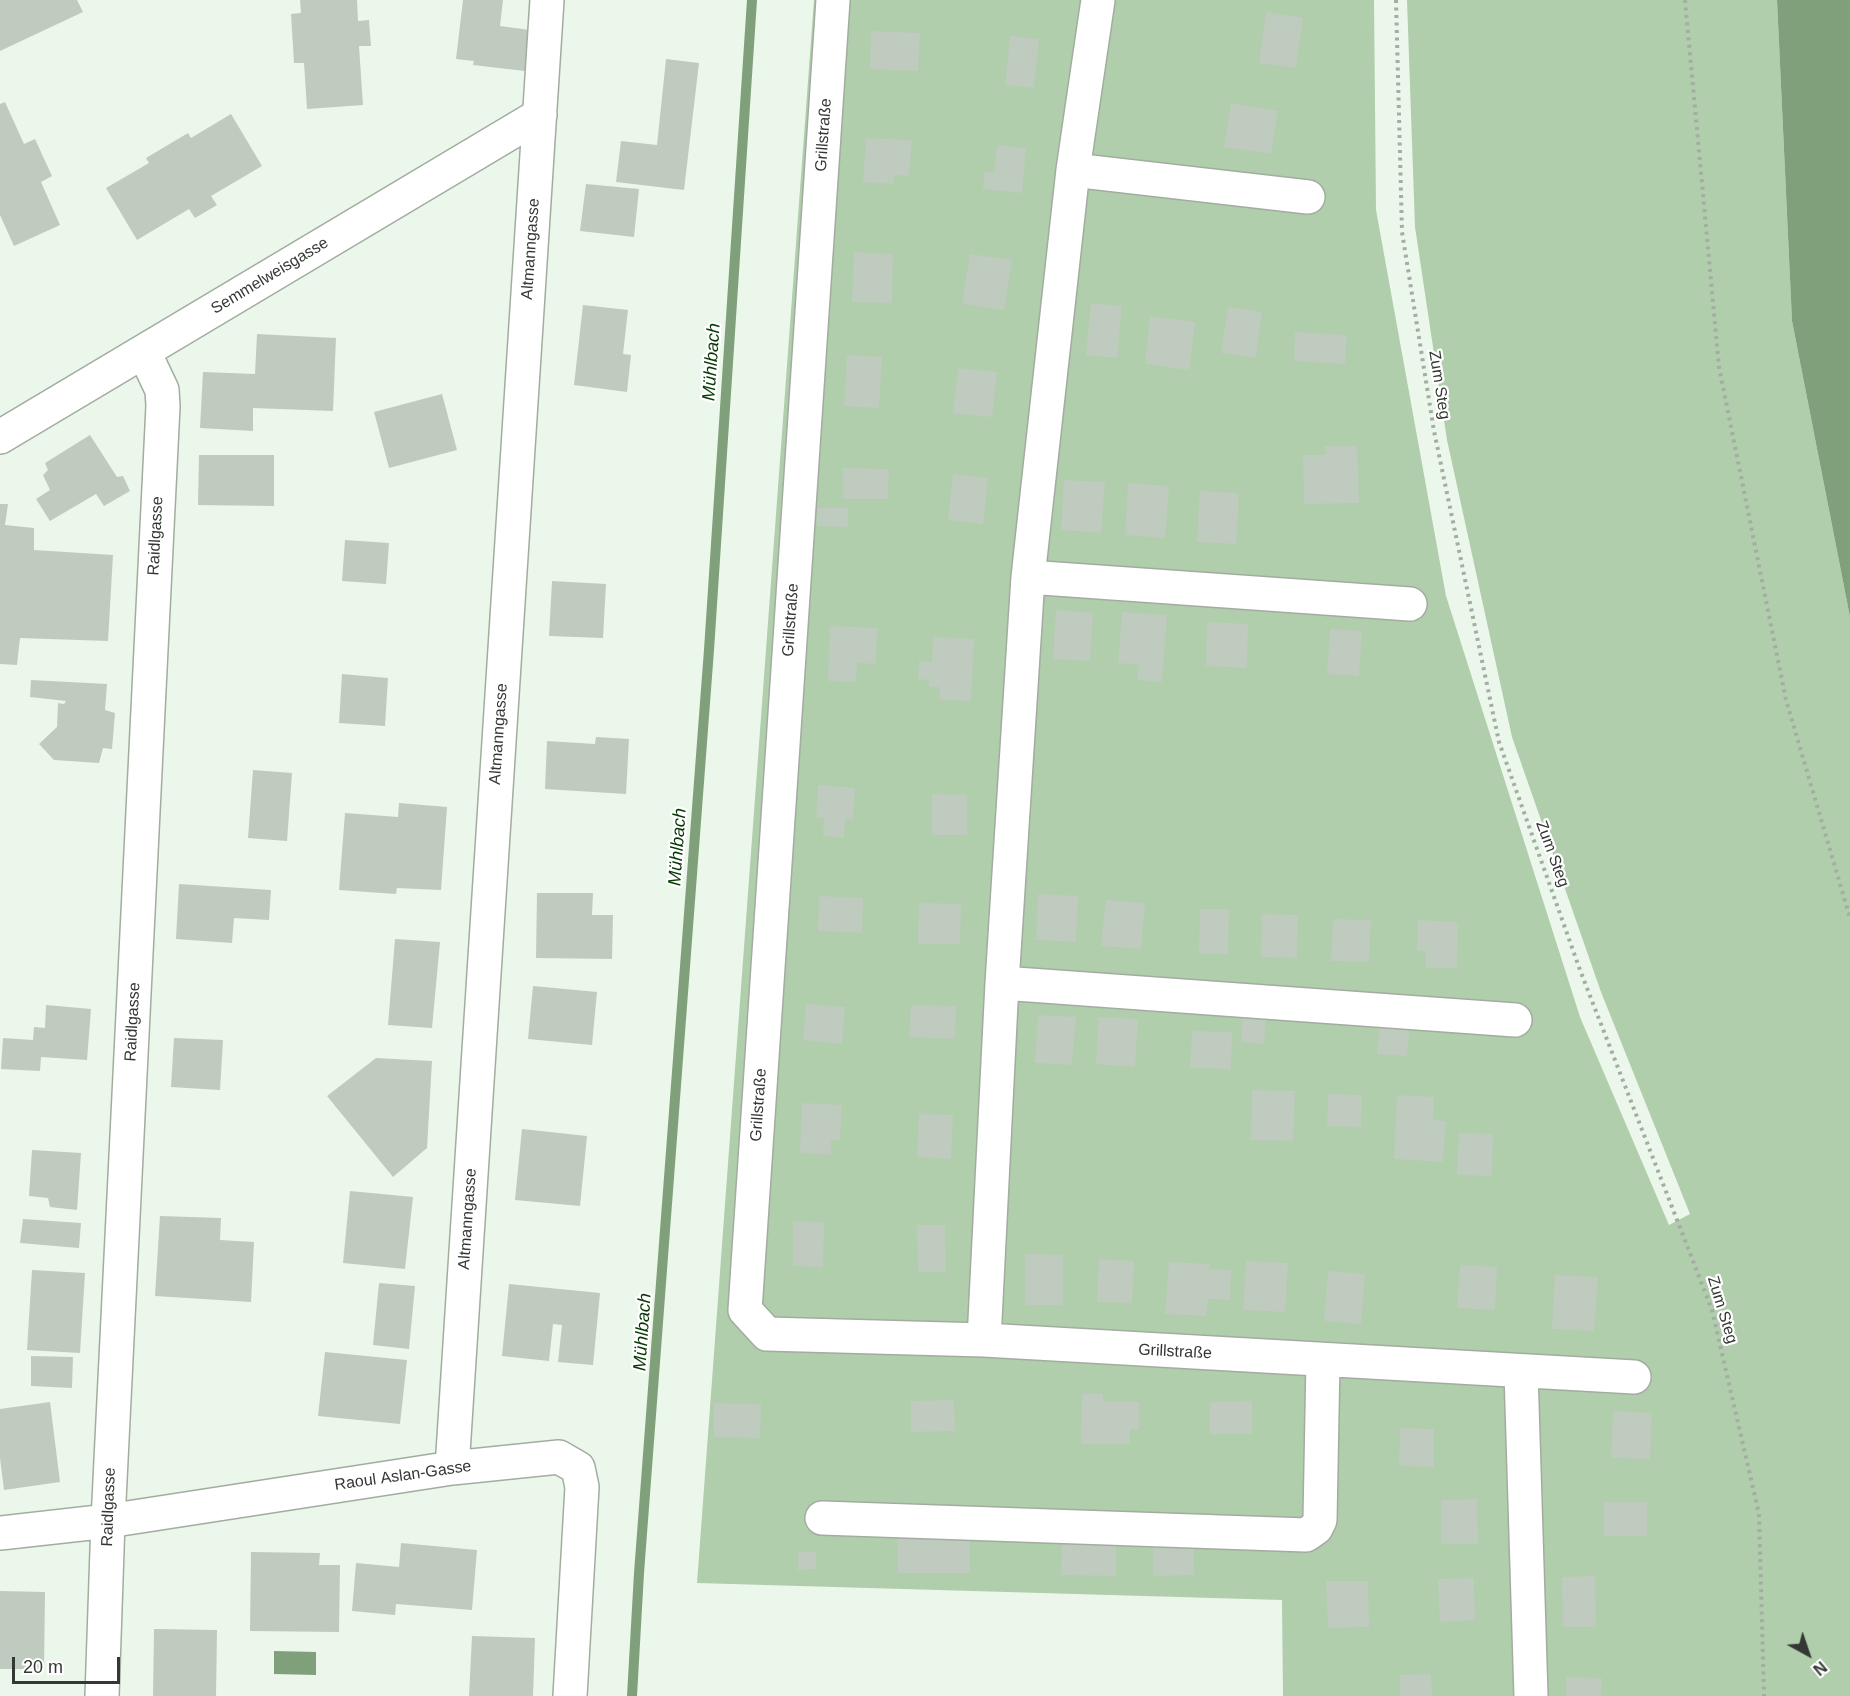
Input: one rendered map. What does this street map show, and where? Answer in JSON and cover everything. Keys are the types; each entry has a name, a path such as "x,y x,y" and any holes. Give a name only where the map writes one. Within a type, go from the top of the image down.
{"street":[{"name":"Altmanngasse","path":"452,1468 547,0"},
{"name":"Grillstraße","path":"833,0 745,1310 767,1334 984,1340 1634,1377"},
{"path":"984,1340 1002,983 1028,577 1073,170 1098,0"},
{"name":"Semmelweisgasse","path":"0,437 540,115"},
{"path":"1073,170 1308,197"},
{"name":"Raidlgasse","path":"102,1696 108,1521 163,406 162,390 144,352"},
{"path":"1028,577 1410,604"},
{"path":"1002,983 1515,1020"},
{"path":"822,1518 1306,1534 1316,1528 1320,1520 1323,1360"},
{"path":"1521,1372 1531,1696"},
{"name":"Raoul Aslan-Gasse","path":"0,1533 108,1521 452,1468 559,1457 578,1468 582,1487 570,1696"}],"path":[{"name":"Zum Steg","path":"1396,0 1402,232 1434,431 1499,742 1580,970 1713,1310 1759,1514 1764,1696"},
{"path":"1685,0 1719,367 1786,700 1850,918"}],"shaded area":[{"path":"814,0 1374,0 1376,210 1446,596 1580,1017 1669,1225 1690,1214 1601,992 1512,737 1447,440 1415,227 1407,0 1777,0 1792,321 1850,617 1850,1696 1283,1696 1282,1600 697,1583"},
{"path":"1777,0 1850,0 1850,617 1792,321"},
{"path":"274,1651 316,1652 316,1675 274,1674"}],"building":[{"path":"0,0 77,0 83,12 0,51"},
{"path":"300,0 357,0 358,21 369,20 371,46 359,46 363,105 307,109 304,63 294,63 291,14 301,13"},
{"path":"463,0 503,0 500,26 530,30 525,71 473,65 474,61 456,59"},
{"path":"1266,12 1303,18 1296,68 1259,63"},
{"path":"871,31 920,33 918,71 870,69"},
{"path":"1010,36 1039,39 1034,88 1005,85"},
{"path":"666,59 699,63 684,190 616,182 621,141 657,145"},
{"path":"5,102 24,144 35,139 52,176 41,182 60,225 14,246 0,215 0,104"},
{"path":"1231,103 1278,111 1271,154 1224,147"},
{"path":"231,114 262,166 211,196 217,205 195,218 189,209 137,240 106,188 149,163 146,158 188,133 191,138"},
{"path":"866,138 912,140 909,176 894,175 893,184 863,182"},
{"path":"997,145 1026,148 1022,193 983,189 984,172 994,173"},
{"path":"586,184 639,189 634,237 580,231"},
{"path":"854,252 893,254 892,303 852,302"},
{"path":"970,254 1012,260 1004,310 962,304"},
{"path":"1091,303 1122,306 1117,358 1086,355"},
{"path":"583,305 628,310 623,354 631,355 627,392 574,385"},
{"path":"1228,307 1262,312 1256,358 1221,353"},
{"path":"1150,316 1195,322 1189,370 1145,364"},
{"path":"1295,332 1347,335 1345,364 1294,361"},
{"path":"257,334 336,338 333,411 253,408 253,431 200,428 203,372 255,374"},
{"path":"847,355 882,357 879,408 844,406"},
{"path":"958,368 997,372 992,417 953,413"},
{"path":"442,394 457,450 389,468 374,412"},
{"path":"90,435 117,477 123,476 130,491 104,506 96,494 50,521 36,499 50,490 43,475 48,470 45,463"},
{"path":"1325,446 1357,446 1359,503 1304,504 1303,455 1325,455"},
{"path":"199,455 274,455 274,506 198,505"},
{"path":"843,468 889,469 888,499 843,499"},
{"path":"953,474 988,478 983,524 948,520"},
{"path":"1064,480 1105,482 1101,533 1061,530"},
{"path":"1128,483 1169,486 1165,538 1125,535"},
{"path":"1200,491 1239,493 1236,544 1197,542"},
{"path":"0,504 8,504 5,525 34,528 34,550 113,555 108,641 20,638 17,665 0,664"},
{"path":"817,508 848,508 848,527 817,526"},
{"path":"345,540 389,543 386,584 342,581"},
{"path":"552,581 606,584 603,638 549,636"},
{"path":"1056,610 1093,613 1090,661 1053,659"},
{"path":"1122,612 1167,615 1162,682 1137,680 1139,665 1118,663"},
{"path":"1207,622 1248,624 1247,668 1206,666"},
{"path":"830,626 877,628 876,664 857,663 856,682 828,681"},
{"path":"1330,629 1362,631 1359,676 1327,674"},
{"path":"933,637 974,639 971,701 940,700 940,687 929,687 929,680 918,679 919,661 932,662"},
{"path":"342,674 388,678 385,726 339,723"},
{"path":"31,680 107,684 105,710 115,713 112,749 103,748 99,763 54,760 39,744 57,727 58,703 64,704 66,701 30,697"},
{"path":"596,737 629,739 626,794 545,789 547,741 595,744"},
{"path":"253,770 292,773 287,841 248,838"},
{"path":"818,785 855,788 853,820 845,819 844,838 823,836 824,818 816,817"},
{"path":"932,794 967,795 967,835 932,835"},
{"path":"399,803 447,807 441,890 397,888 396,894 339,890 345,813 398,817"},
{"path":"179,884 271,890 269,920 234,918 232,943 176,939"},
{"path":"537,893 593,893 592,915 613,915 612,959 536,958"},
{"path":"1038,894 1078,896 1076,942 1036,940"},
{"path":"819,896 863,898 862,933 818,931"},
{"path":"1106,900 1145,903 1141,949 1101,946"},
{"path":"919,903 961,904 960,944 918,944"},
{"path":"1200,909 1229,909 1228,954 1199,954"},
{"path":"1262,914 1298,915 1297,958 1261,957"},
{"path":"1333,919 1371,920 1369,962 1331,961"},
{"path":"1418,920 1458,922 1457,968 1426,968 1426,951 1417,951"},
{"path":"395,939 440,942 432,1028 388,1025"},
{"path":"533,986 597,992 592,1045 528,1039"},
{"path":"806,1004 845,1007 842,1044 803,1040"},
{"path":"46,1005 91,1009 87,1060 41,1057 40,1071 1,1069 3,1038 33,1040 34,1027 45,1028"},
{"path":"911,1005 956,1006 955,1039 909,1037"},
{"path":"1243,1014 1266,1015 1264,1044 1241,1042"},
{"path":"1038,1015 1076,1017 1072,1065 1035,1063"},
{"path":"1099,1017 1138,1019 1135,1067 1096,1064"},
{"path":"1380,1022 1410,1025 1407,1056 1377,1054"},
{"path":"1192,1031 1232,1032 1231,1069 1190,1068"},
{"path":"174,1038 223,1040 220,1090 171,1087"},
{"path":"376,1058 432,1061 427,1148 393,1177 327,1096"},
{"path":"1252,1090 1295,1091 1293,1141 1251,1140"},
{"path":"1328,1094 1362,1095 1361,1127 1327,1126"},
{"path":"1397,1095 1434,1097 1433,1120 1446,1121 1443,1162 1394,1159"},
{"path":"802,1103 842,1105 840,1140 831,1140 831,1155 800,1153"},
{"path":"919,1114 953,1115 951,1159 917,1157"},
{"path":"522,1129 587,1136 580,1206 515,1200"},
{"path":"1459,1133 1493,1134 1492,1176 1457,1175"},
{"path":"32,1150 81,1153 77,1210 50,1207 48,1198 29,1196"},
{"path":"350,1191 413,1197 405,1269 343,1263"},
{"path":"160,1216 221,1218 220,1240 254,1242 251,1302 155,1296"},
{"path":"23,1219 81,1223 79,1248 20,1243"},
{"path":"793,1221 824,1222 823,1267 793,1266"},
{"path":"917,1225 945,1225 946,1272 918,1272"},
{"path":"1025,1254 1063,1255 1063,1305 1025,1305"},
{"path":"1099,1259 1134,1261 1132,1303 1097,1302"},
{"path":"1246,1261 1288,1263 1285,1312 1243,1310"},
{"path":"1169,1262 1210,1264 1209,1269 1231,1270 1230,1300 1208,1299 1206,1316 1165,1314"},
{"path":"1460,1265 1497,1267 1495,1310 1457,1308"},
{"path":"32,1270 85,1273 80,1353 27,1350"},
{"path":"1328,1271 1365,1274 1361,1324 1324,1321"},
{"path":"1555,1275 1598,1277 1594,1331 1552,1329"},
{"path":"379,1283 415,1286 409,1349 373,1345"},
{"path":"509,1284 600,1293 593,1365 558,1362 562,1325 553,1324 549,1361 502,1356"},
{"path":"325,1352 407,1360 400,1424 318,1416"},
{"path":"31,1356 73,1357 72,1388 31,1386"},
{"path":"1082,1394 1103,1394 1103,1402 1139,1402 1139,1430 1130,1429 1130,1444 1081,1444"},
{"path":"954,1400 955,1431 911,1432 911,1401"},
{"path":"1252,1401 1252,1434 1210,1434 1210,1402"},
{"path":"50,1402 60,1482 4,1490 0,1458 0,1409"},
{"path":"714,1403 761,1404 760,1438 714,1437"},
{"path":"1613,1411 1652,1413 1650,1459 1611,1458"},
{"path":"1400,1428 1434,1429 1434,1467 1399,1466"},
{"path":"1477,1499 1478,1544 1441,1544 1441,1500"},
{"path":"1604,1502 1647,1502 1647,1536 1604,1536"},
{"path":"897,1532 970,1532 970,1573 898,1573"},
{"path":"401,1543 477,1550 472,1610 396,1604 395,1615 352,1611 356,1563 399,1567"},
{"path":"1062,1543 1116,1544 1116,1576 1061,1575"},
{"path":"1153,1546 1194,1546 1194,1575 1153,1576"},
{"path":"251,1552 320,1553 319,1565 340,1565 339,1632 250,1631"},
{"path":"798,1552 816,1552 816,1569 798,1570"},
{"path":"1595,1576 1596,1627 1563,1627 1562,1577"},
{"path":"1474,1578 1475,1620 1440,1622 1438,1579"},
{"path":"1326,1581 1368,1581 1369,1627 1328,1628"},
{"path":"0,1591 45,1592 44,1669 0,1669"},
{"path":"154,1629 217,1630 216,1696 153,1696"},
{"path":"472,1636 535,1638 533,1696 469,1696"},
{"path":"1431,1674 1432,1696 1400,1696 1400,1675"},
{"path":"1566,1677 1602,1678 1601,1696 1566,1696"}],"waterway":[{"name":"Mühlbach","path":"632,1696 639,1573 709,650 752,0"}]}
